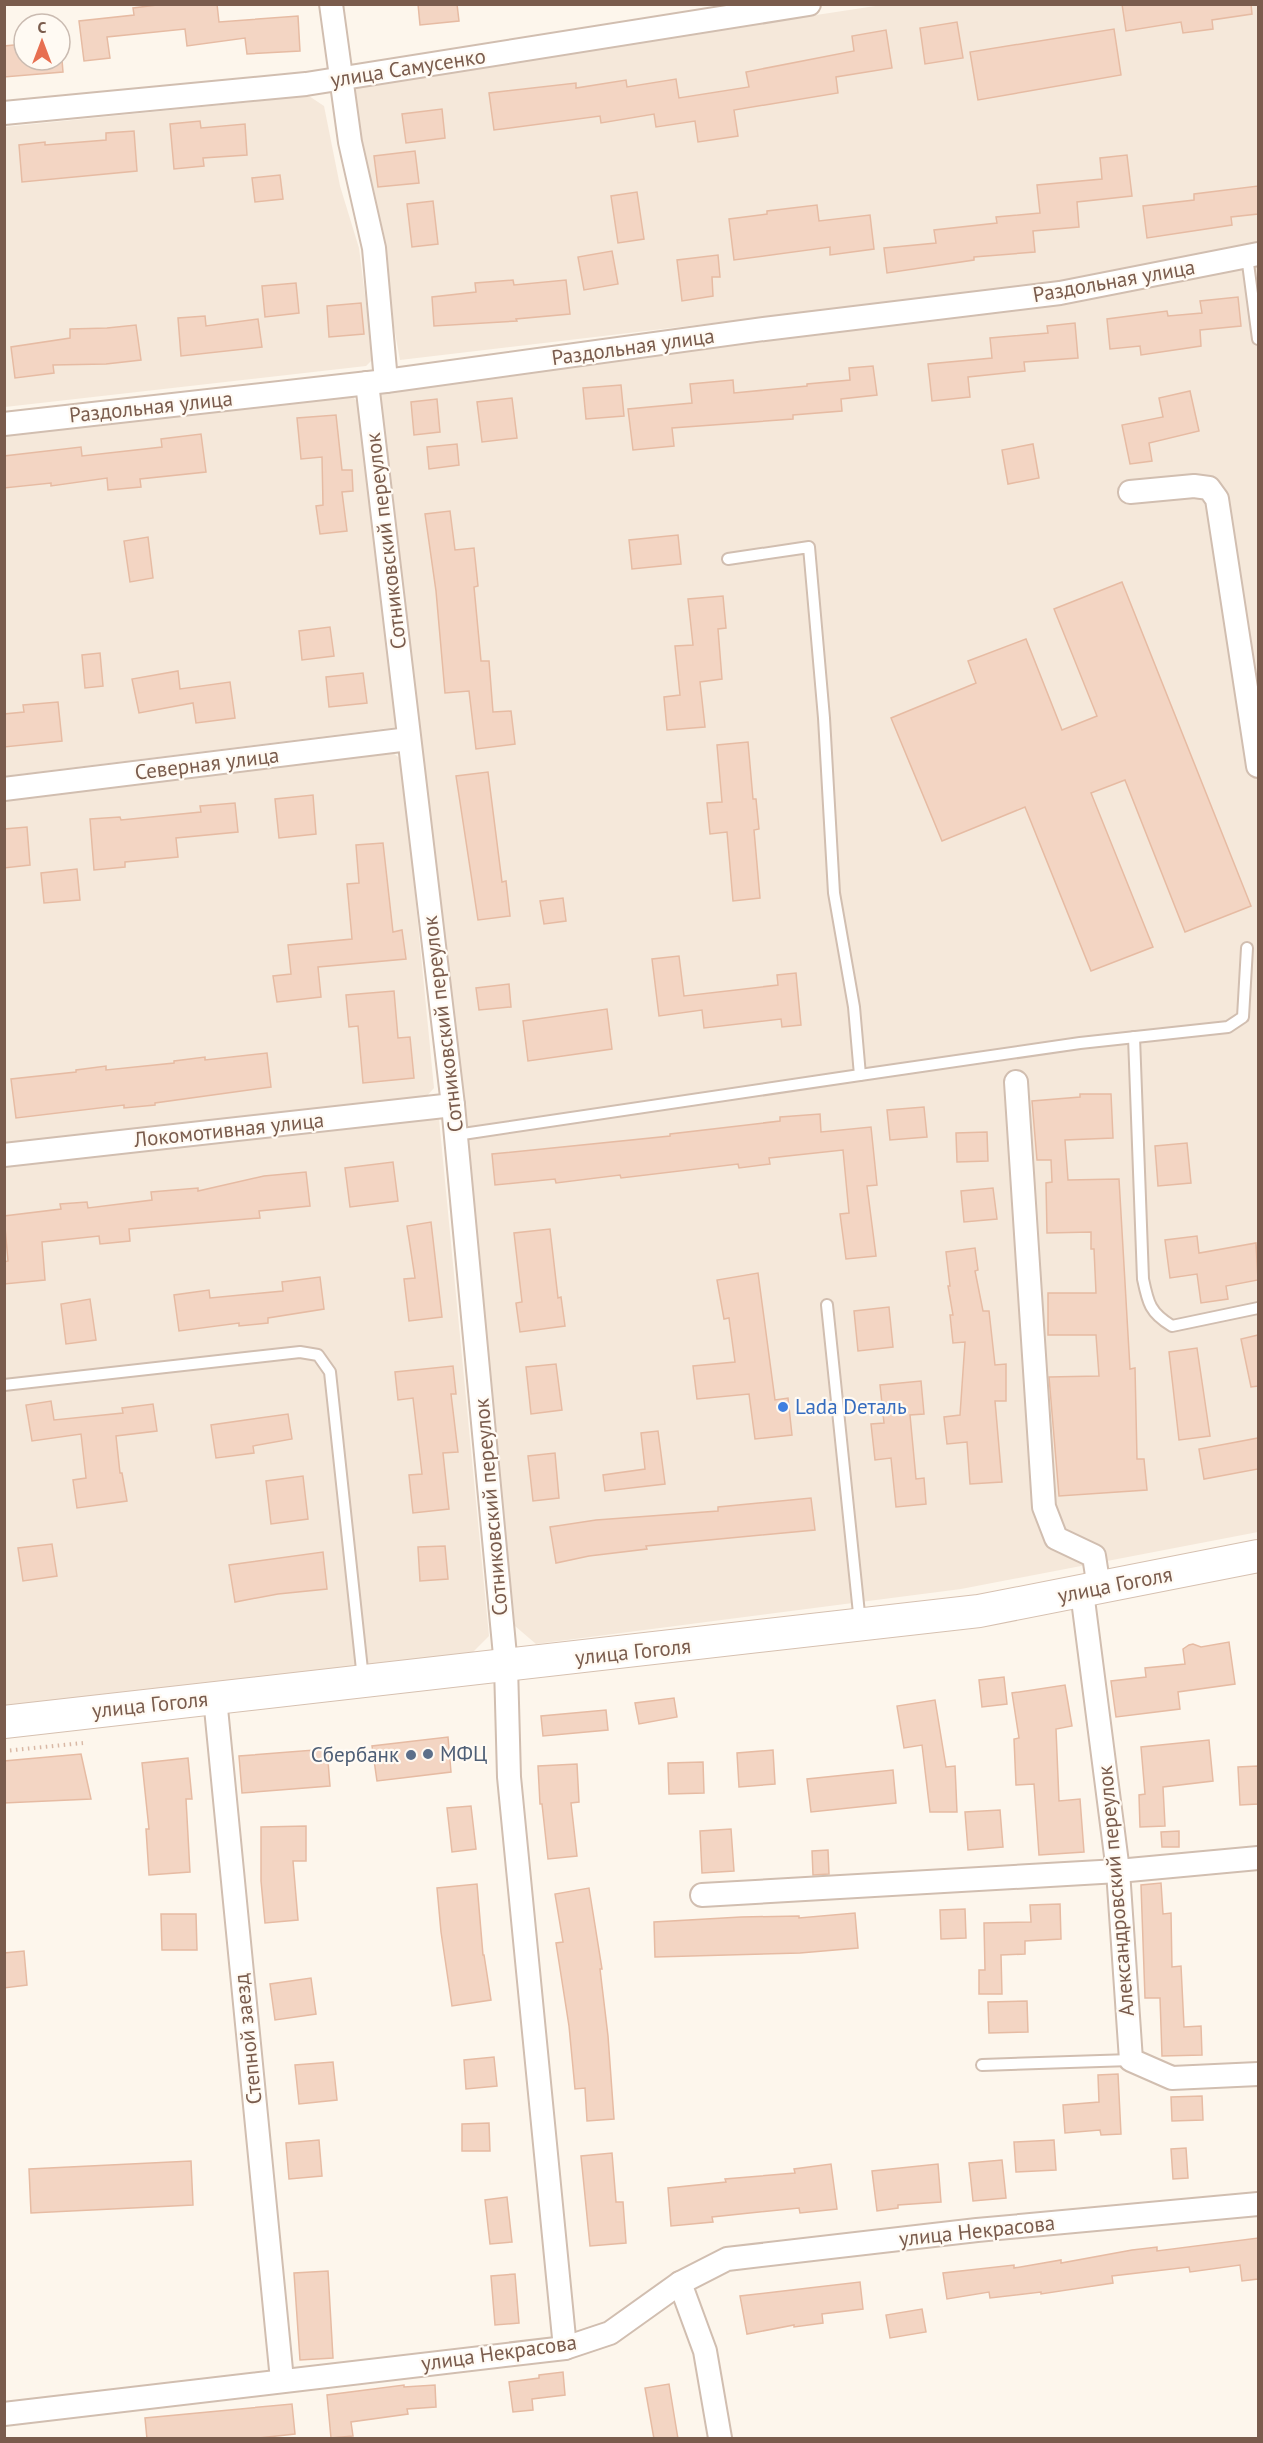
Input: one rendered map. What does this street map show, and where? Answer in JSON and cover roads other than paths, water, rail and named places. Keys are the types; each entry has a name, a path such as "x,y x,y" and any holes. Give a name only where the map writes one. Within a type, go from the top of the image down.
{"main road":[{"name":"улица Гоголя","path":"4,1722 979,1611 1258,1556"}],"street":[{"name":"Сотниковский переулок","path":"331,4 350,142 374,248 377,382 409,739 453,1105 507,1666"},
{"name":"улица Самусенко","path":"4,113 306,84 809,4"},
{"name":"Раздольная улица","path":"4,424 377,382 764,329 1060,293 1252,255"},
{"path":"1130,492 1194,486 1209,488 1217,499 1258,766"},
{"name":"Северная улица","path":"4,789 409,739"},
{"name":"Александровский переулок","path":"1016,1082 1044,1507 1056,1538 1094,1556 1091,1590 1118,1871 1131,2060"},
{"name":"Локомотивная улица","path":"4,1155 453,1105"},
{"path":"507,1666 509,1777 565,2348"},
{"name":"Степной заезд","path":"215,1698 282,2380"},
{"path":"702,1895 1118,1871 1258,1858"},
{"path":"1131,2060 1172,2078 1258,2074"},
{"name":"улица Некрасова","path":"4,2414 565,2348 610,2333 680,2283 727,2259 978,2230 1258,2204"},
{"path":"680,2283 705,2351 720,2439"}],"lane":[{"path":"1252,255 1258,339"},
{"path":"728,559 809,547 824,718 834,893 854,1007 860,1075"},
{"path":"456,1135 860,1075 1134,1037 1228,1027 1243,1017 1247,948"},
{"path":"1134,1037 1143,1279 1147,1299 1156,1316 1172,1326 1258,1308"},
{"path":"827,1305 861,1626"},
{"path":"4,1385 300,1352 318,1356 330,1372 363,1681"},
{"path":"982,2065 1131,2060"}],"place":[{"name":"Lada Dеталь","path":"783,1407"},
{"name":"МФЦ","path":"428,1754"},
{"name":"Сбербанк","path":"411,1755"}]}
